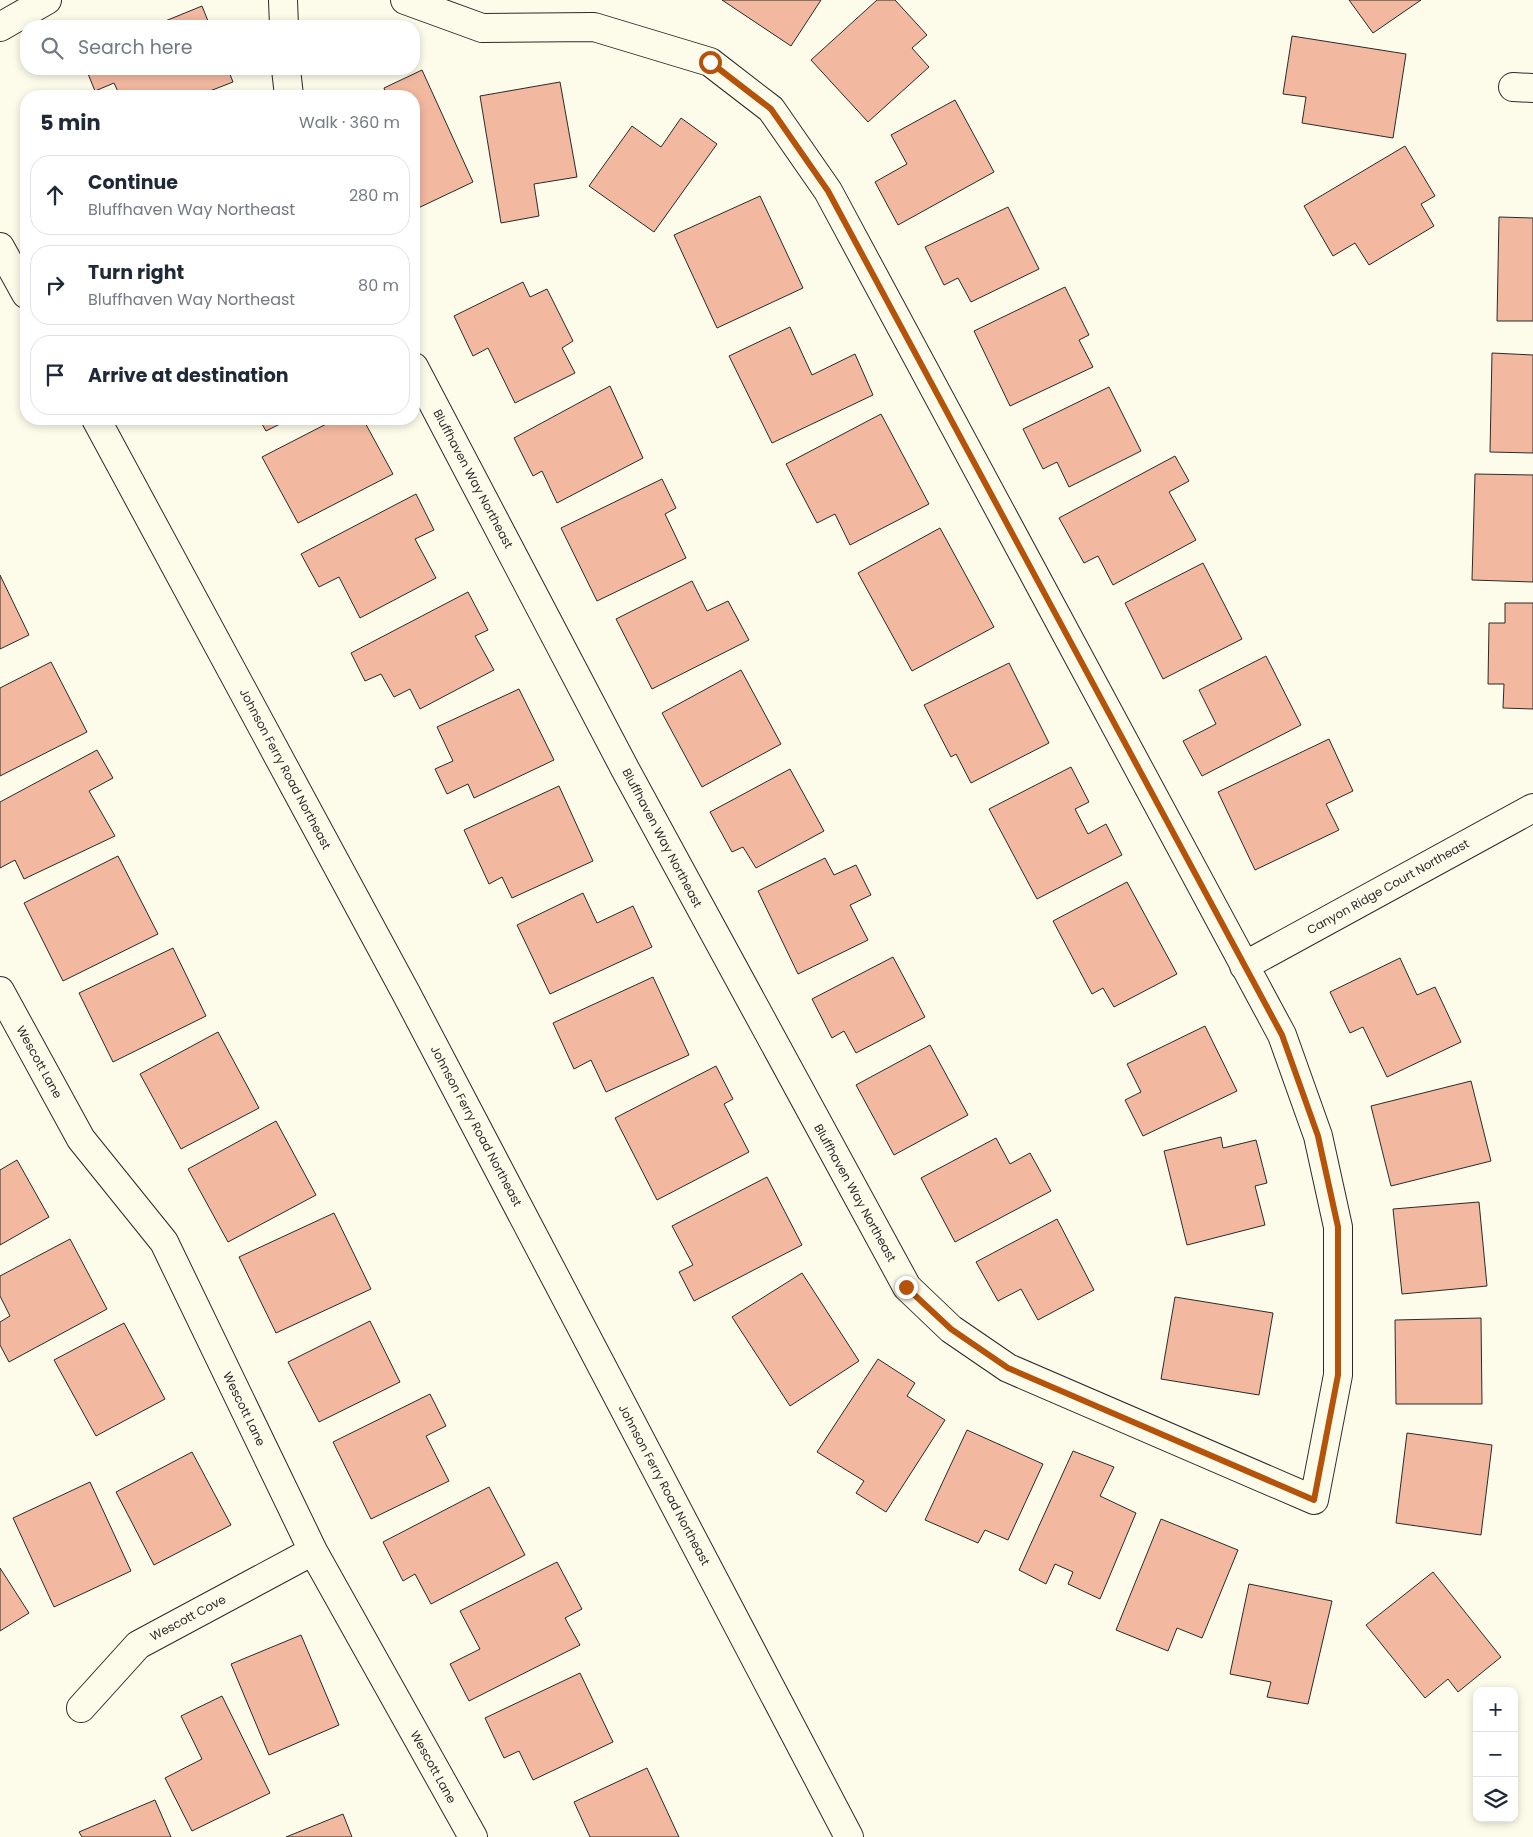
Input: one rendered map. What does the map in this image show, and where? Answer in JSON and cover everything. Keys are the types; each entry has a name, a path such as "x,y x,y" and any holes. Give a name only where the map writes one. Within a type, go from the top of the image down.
{"street":[{"path":"0,27 47,0"},
{"path":"283,0 284,20"},
{"name":"Bluffhaven Way Northeast","path":"405,0 482,28 594,27 710,62 771,109 828,191 1282,1035 1318,1136 1338,1227 1338,1375 1314,1500 1008,1368 951,1329 906,1287 628,776 420,378"},
{"path":"287,75 288,90"},
{"path":"0,247 20,283"},
{"name":"Johnson Ferry Road Northeast","path":"99,425 406,993 849,1837"},
{"name":"Canyon Ridge Court Northeast","path":"1244,966 1533,808"},
{"name":"Wescott Lane","path":"0,991 81,1139 164,1242 313,1551 473,1837"},
{"name":"Wescott Cove","path":"80,1708 138,1645 313,1551"}],"building":[{"path":"722,0 821,0 791,46"},
{"path":"877,0 895,0 927,35 912,48 929,67 868,122 811,60"},
{"path":"1349,0 1421,0 1373,33"},
{"path":"202,6 208,20 168,20"},
{"path":"1292,36 1406,54 1393,138 1302,123 1306,97 1283,94"},
{"path":"422,70 473,182 420,207 420,90 385,90 384,88 411,75 420,75 420,71"},
{"path":"88,75 230,75 233,82 212,90 117,90 114,83 95,90"},
{"path":"560,82 577,177 534,184 539,216 501,223 480,96"},
{"path":"955,100 994,172 898,225 875,182 907,164 891,135"},
{"path":"681,118 717,144 654,232 589,186 632,126 661,147"},
{"path":"1405,146 1435,196 1421,204 1434,226 1369,265 1355,243 1333,256 1304,206"},
{"path":"760,196 803,288 717,328 674,235"},
{"path":"1008,207 1039,269 971,302 958,278 944,285 925,247"},
{"path":"1499,217 1533,218 1533,321 1497,321"},
{"path":"523,282 530,297 547,289 573,341 562,348 575,373 515,403 488,348 473,356 454,316"},
{"path":"1065,287 1089,335 1079,340 1093,367 1010,406 974,331"},
{"path":"790,327 812,375 855,354 873,395 772,443 729,356"},
{"path":"1492,353 1533,355 1533,453 1490,452"},
{"path":"610,386 643,458 557,503 542,471 533,476 514,438"},
{"path":"1109,387 1141,451 1069,487 1057,462 1043,469 1023,429"},
{"path":"881,414 929,504 850,545 835,514 817,523 786,464"},
{"path":"262,425 278,425 266,431"},
{"path":"324,425 366,425 393,474 298,523 262,457"},
{"path":"1175,456 1189,481 1169,492 1196,540 1113,585 1098,556 1084,563 1059,518"},
{"path":"1475,474 1533,475 1533,582 1472,580"},
{"path":"662,479 676,508 665,514 686,558 597,601 561,528"},
{"path":"416,494 434,530 415,539 436,578 360,618 339,577 319,587 301,554"},
{"path":"940,528 994,627 912,671 858,573"},
{"path":"1203,563 1242,639 1163,679 1125,603"},
{"path":"0,575 29,635 0,649"},
{"path":"692,581 707,611 728,601 749,640 652,689 616,619"},
{"path":"468,592 488,630 475,636 494,670 420,709 410,689 394,697 381,674 365,681 351,653"},
{"path":"1505,603 1533,603 1533,709 1503,708 1504,684 1488,684 1489,623 1505,623"},
{"path":"1266,656 1301,725 1202,776 1183,741 1216,724 1199,690"},
{"path":"51,662 87,732 0,776 0,688"},
{"path":"1009,663 1049,743 971,783 956,754 951,757 924,705"},
{"path":"741,670 781,744 702,787 662,713"},
{"path":"519,689 554,760 474,798 468,784 447,794 435,769 453,761 437,727"},
{"path":"1329,739 1353,791 1326,804 1339,830 1255,870 1218,792"},
{"path":"97,750 113,778 89,791 115,836 24,879 15,860 0,868 0,802"},
{"path":"1071,767 1089,802 1075,809 1088,834 1106,824 1122,855 1037,899 989,809"},
{"path":"790,769 824,831 756,868 743,847 732,852 710,812"},
{"path":"559,786 593,861 512,898 502,877 489,884 464,830"},
{"path":"118,856 158,934 63,981 24,903"},
{"path":"825,858 834,875 856,865 871,895 850,905 868,940 798,974 758,891"},
{"path":"1127,882 1177,974 1114,1007 1103,988 1092,994 1053,921"},
{"path":"583,893 597,923 633,906 652,947 550,994 517,925"},
{"path":"173,948 206,1016 113,1062 79,993"},
{"path":"893,957 925,1017 856,1053 844,1031 832,1038 812,999"},
{"path":"1400,958 1417,995 1435,987 1461,1042 1387,1077 1363,1027 1350,1033 1330,992"},
{"path":"653,977 689,1055 606,1092 591,1060 574,1069 553,1023"},
{"path":"1205,1026 1237,1091 1143,1136 1125,1100 1141,1092 1127,1064"},
{"path":"218,1032 259,1108 181,1149 140,1074"},
{"path":"930,1045 968,1115 894,1155 856,1085"},
{"path":"716,1066 733,1099 724,1104 749,1152 657,1200 615,1118"},
{"path":"1471,1081 1491,1161 1391,1186 1371,1106"},
{"path":"276,1121 316,1195 228,1242 188,1169"},
{"path":"1221,1137 1223,1148 1256,1140 1267,1183 1255,1186 1265,1225 1187,1245 1164,1151"},
{"path":"996,1138 1010,1164 1030,1153 1051,1191 955,1242 921,1178"},
{"path":"17,1160 49,1217 0,1245 0,1170"},
{"path":"767,1177 802,1245 694,1301 679,1272 693,1265 672,1226"},
{"path":"1479,1202 1487,1286 1402,1294 1393,1209"},
{"path":"334,1213 371,1289 276,1333 239,1257"},
{"path":"1057,1219 1094,1290 1038,1320 1021,1289 998,1301 976,1262"},
{"path":"70,1239 107,1309 9,1362 0,1345 0,1322 10,1316 0,1296 0,1276"},
{"path":"802,1273 859,1361 790,1406 732,1317"},
{"path":"1175,1297 1273,1313 1259,1395 1161,1379"},
{"path":"1481,1318 1482,1404 1396,1404 1395,1320"},
{"path":"370,1321 400,1382 319,1422 288,1362"},
{"path":"124,1323 165,1399 96,1436 54,1360"},
{"path":"878,1359 915,1383 907,1396 945,1420 886,1512 856,1493 864,1481 817,1452"},
{"path":"430,1394 446,1426 426,1436 449,1481 371,1519 333,1442"},
{"path":"967,1430 1043,1464 1008,1540 985,1530 978,1543 925,1520"},
{"path":"1407,1433 1492,1445 1481,1535 1396,1523"},
{"path":"1073,1451 1114,1467 1100,1496 1136,1513 1100,1599 1068,1584 1073,1572 1055,1564 1046,1584 1019,1570"},
{"path":"192,1452 231,1525 154,1565 116,1492"},
{"path":"90,1482 131,1571 54,1607 13,1518"},
{"path":"489,1487 525,1555 431,1604 415,1574 403,1581 383,1542"},
{"path":"1161,1519 1238,1550 1202,1638 1177,1628 1168,1651 1116,1630"},
{"path":"557,1562 582,1609 565,1618 580,1645 469,1701 450,1664 480,1649 460,1611"},
{"path":"0,1568 29,1613 0,1631"},
{"path":"1433,1572 1501,1657 1458,1692 1448,1679 1425,1698 1366,1625"},
{"path":"1249,1584 1332,1601 1308,1704 1267,1697 1271,1682 1230,1674"},
{"path":"301,1635 339,1725 269,1755 231,1664"},
{"path":"580,1673 613,1742 533,1780 519,1751 504,1758 485,1718"},
{"path":"222,1696 270,1793 192,1831 165,1778 202,1759 181,1716"},
{"path":"647,1768 679,1837 590,1837 574,1802"},
{"path":"155,1800 171,1837 82,1837 79,1832"},
{"path":"343,1814 352,1837 286,1837"}],"route":[{"path":"710,62 771,109 828,191 1282,1035 1318,1136 1338,1227 1338,1375 1314,1500 1008,1368 951,1329 906,1287"}]}
